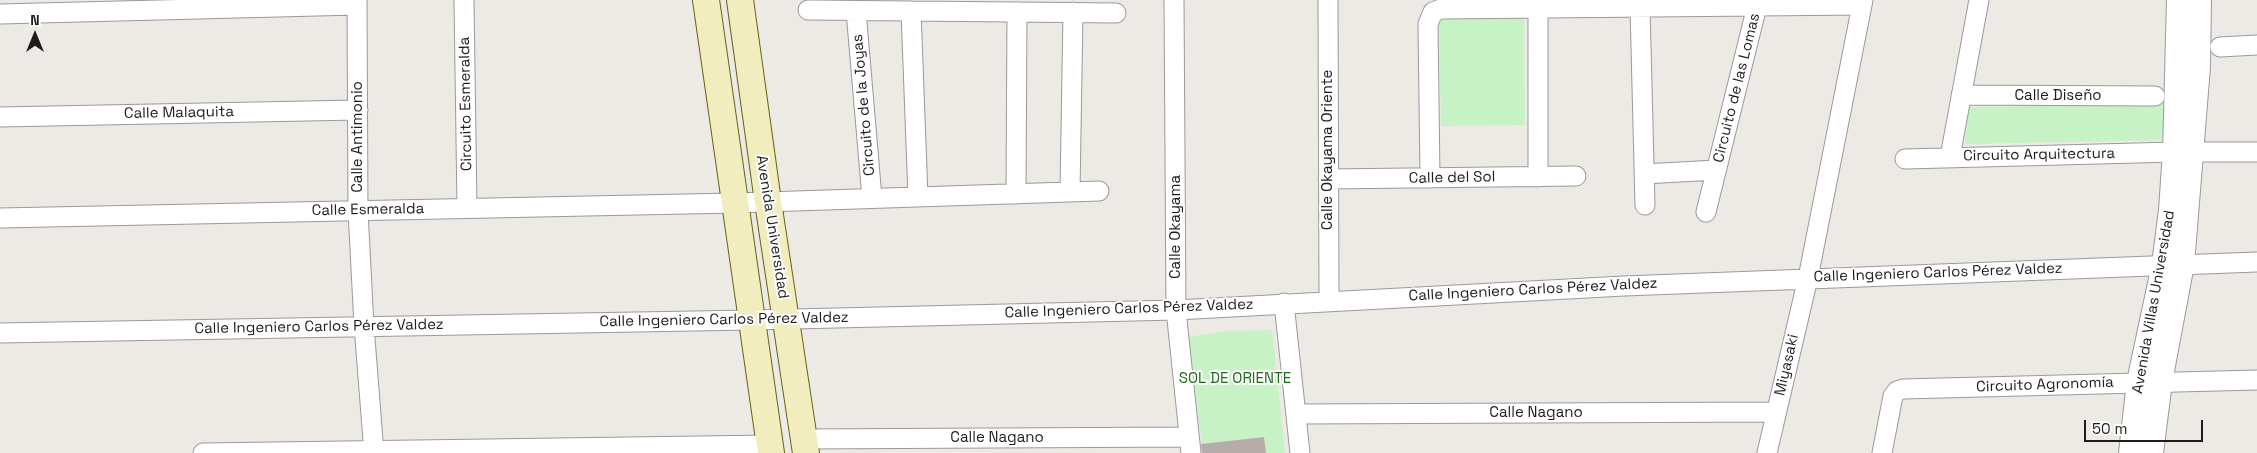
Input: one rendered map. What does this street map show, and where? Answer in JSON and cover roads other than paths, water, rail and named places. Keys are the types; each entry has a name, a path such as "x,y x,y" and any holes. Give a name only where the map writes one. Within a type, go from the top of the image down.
{"main road":[{"path":"706,0 770,449"},
{"name":"Avenida Universidad","path":"740,0 805,446"}],"street":[{"name":"Circuito Esmeralda","path":"464,0 467,208"},
{"name":"Calle Okayama","path":"1174,0 1176,310 1190,445"},
{"name":"Calle Okayama Oriente","path":"1328,0 1329,300"},
{"name":"Circuito Arquitectura","path":"1979,0 1950,157 2257,152"},
{"name":"Avenida Villas Universidad","path":"2179,0 2184,152"},
{"name":"Avenida Villas Universidad","path":"2131,453 2149,382 2173,264 2184,152 2198,67 2199,0"},
{"path":"0,14 357,2"},
{"name":"Calle Antimonio","path":"357,2 358,211 373,452"},
{"path":"1430,178 1428,24 1433,12 1441,9 1758,6 1863,3"},
{"name":"Miyasaki","path":"1767,453 1808,278 1863,3"},
{"name":"Circuito de las Lomas","path":"1706,212 1758,6"},
{"path":"1640,7 1645,205"},
{"path":"1538,8 1538,177"},
{"name":"Circuito de la Joyas","path":"808,10 1116,13"},
{"name":"Circuito de la Joyas","path":"856,11 872,198"},
{"path":"911,11 918,197"},
{"path":"1016,194 1017,12"},
{"path":"1070,192 1073,12"},
{"path":"2220,47 2257,45"},
{"name":"Calle Diseño","path":"1961,95 2155,96"},
{"name":"Calle Malaquita","path":"0,117 358,110"},
{"path":"1905,159 1950,157"},
{"name":"Circuito de las Lomas","path":"1644,174 1716,170"},
{"name":"Calle del Sol","path":"1328,179 1576,176"},
{"name":"Circuito de la Joyas","path":"735,203 1099,191"},
{"name":"Calle Esmeralda","path":"0,218 735,203"},
{"name":"Calle Ingeniero Carlos Pérez Valdez","path":"0,333 752,320 1176,310 1329,300 1808,278 2257,262"},
{"path":"1284,303 1300,453"},
{"name":"Circuito Agronomía","path":"1882,453 1893,396 1903,388 2257,380"},
{"name":"Avenida Villas Universidad","path":"2149,382 2151,453"},
{"name":"Calle Nagano","path":"1296,414 1776,412"},
{"name":"Calle Nagano","path":"805,446 1190,445"},
{"path":"203,453 770,449"}],"park label":[{"name":"SOL DE ORIENTE","path":"1235,379"}]}
